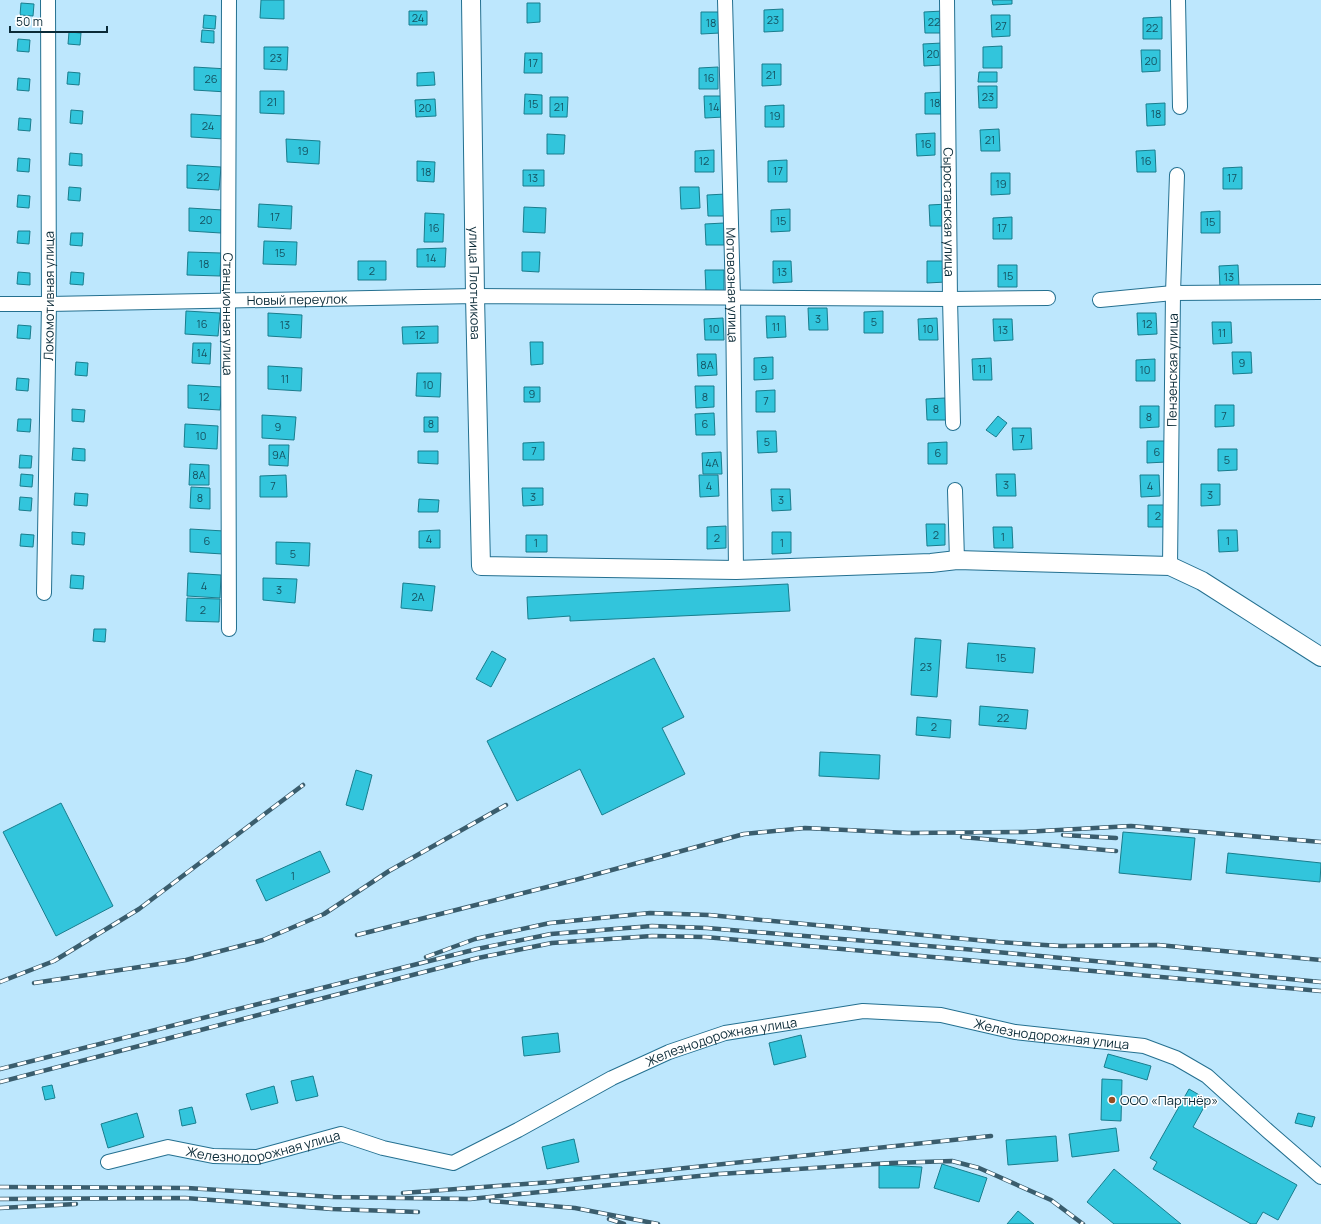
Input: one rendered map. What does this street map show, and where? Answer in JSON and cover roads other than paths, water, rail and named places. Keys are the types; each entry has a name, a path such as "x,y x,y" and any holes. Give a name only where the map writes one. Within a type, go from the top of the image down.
{"street":[{"name":"Локомотивная улица","path":"44,593 49,304 48,0"},
{"name":"Станционная улица","path":"229,0 228,300 230,629"},
{"name":"улица Плотникова","path":"471,0 475,296 481,566 736,570"},
{"name":"Мотовозная улица","path":"725,0 733,298 736,570"},
{"name":"Сыростанская улица","path":"946,0 953,423"},
{"path":"1178,0 1180,108"},
{"name":"Пензенская улица","path":"1170,566 1173,293 1177,175"},
{"path":"1100,300 1173,293 1321,292"},
{"name":"Новый переулок","path":"0,304 475,296 950,299 1048,298"},
{"path":"955,490 956,560"},
{"path":"736,570 923,563 956,560 1170,566 1202,581 1321,657"},
{"name":"Железнодорожная улица","path":"108,1162 168,1147 213,1156 257,1157 341,1134 384,1148 452,1163 518,1130 612,1078 669,1052 725,1032 863,1011 940,1015 1015,1032 1144,1046 1176,1058 1207,1076 1321,1177"}],"railway":[{"path":"0,982 54,961 139,909 303,785"},
{"path":"34,983 186,960 263,940 324,914 389,871 506,805"},
{"path":"357,935 575,880 744,834 805,828 908,833 1023,832 1131,826 1321,842"},
{"path":"1063,835 1116,838"},
{"path":"962,837 1116,851"},
{"path":"426,957 475,939 550,923 650,913 709,915 998,942 1061,946 1158,945 1321,960"},
{"path":"0,1069 477,949 551,934 652,926 707,928 964,949 1321,982"},
{"path":"0,1082 478,958 552,943 652,936 705,937 1321,991"},
{"path":"403,1193 552,1182 991,1136"},
{"path":"0,1187 187,1188 333,1197 470,1199 719,1174 892,1163 952,1161 979,1168 1051,1200 1083,1224"},
{"path":"0,1199 185,1198 332,1209 418,1212"},
{"path":"491,1201 575,1208 658,1224"},
{"path":"0,1208 76,1204"},
{"path":"609,1219 624,1224"}],"place":[{"name":"ООО «Партнёр»","path":"1112,1100"}]}
